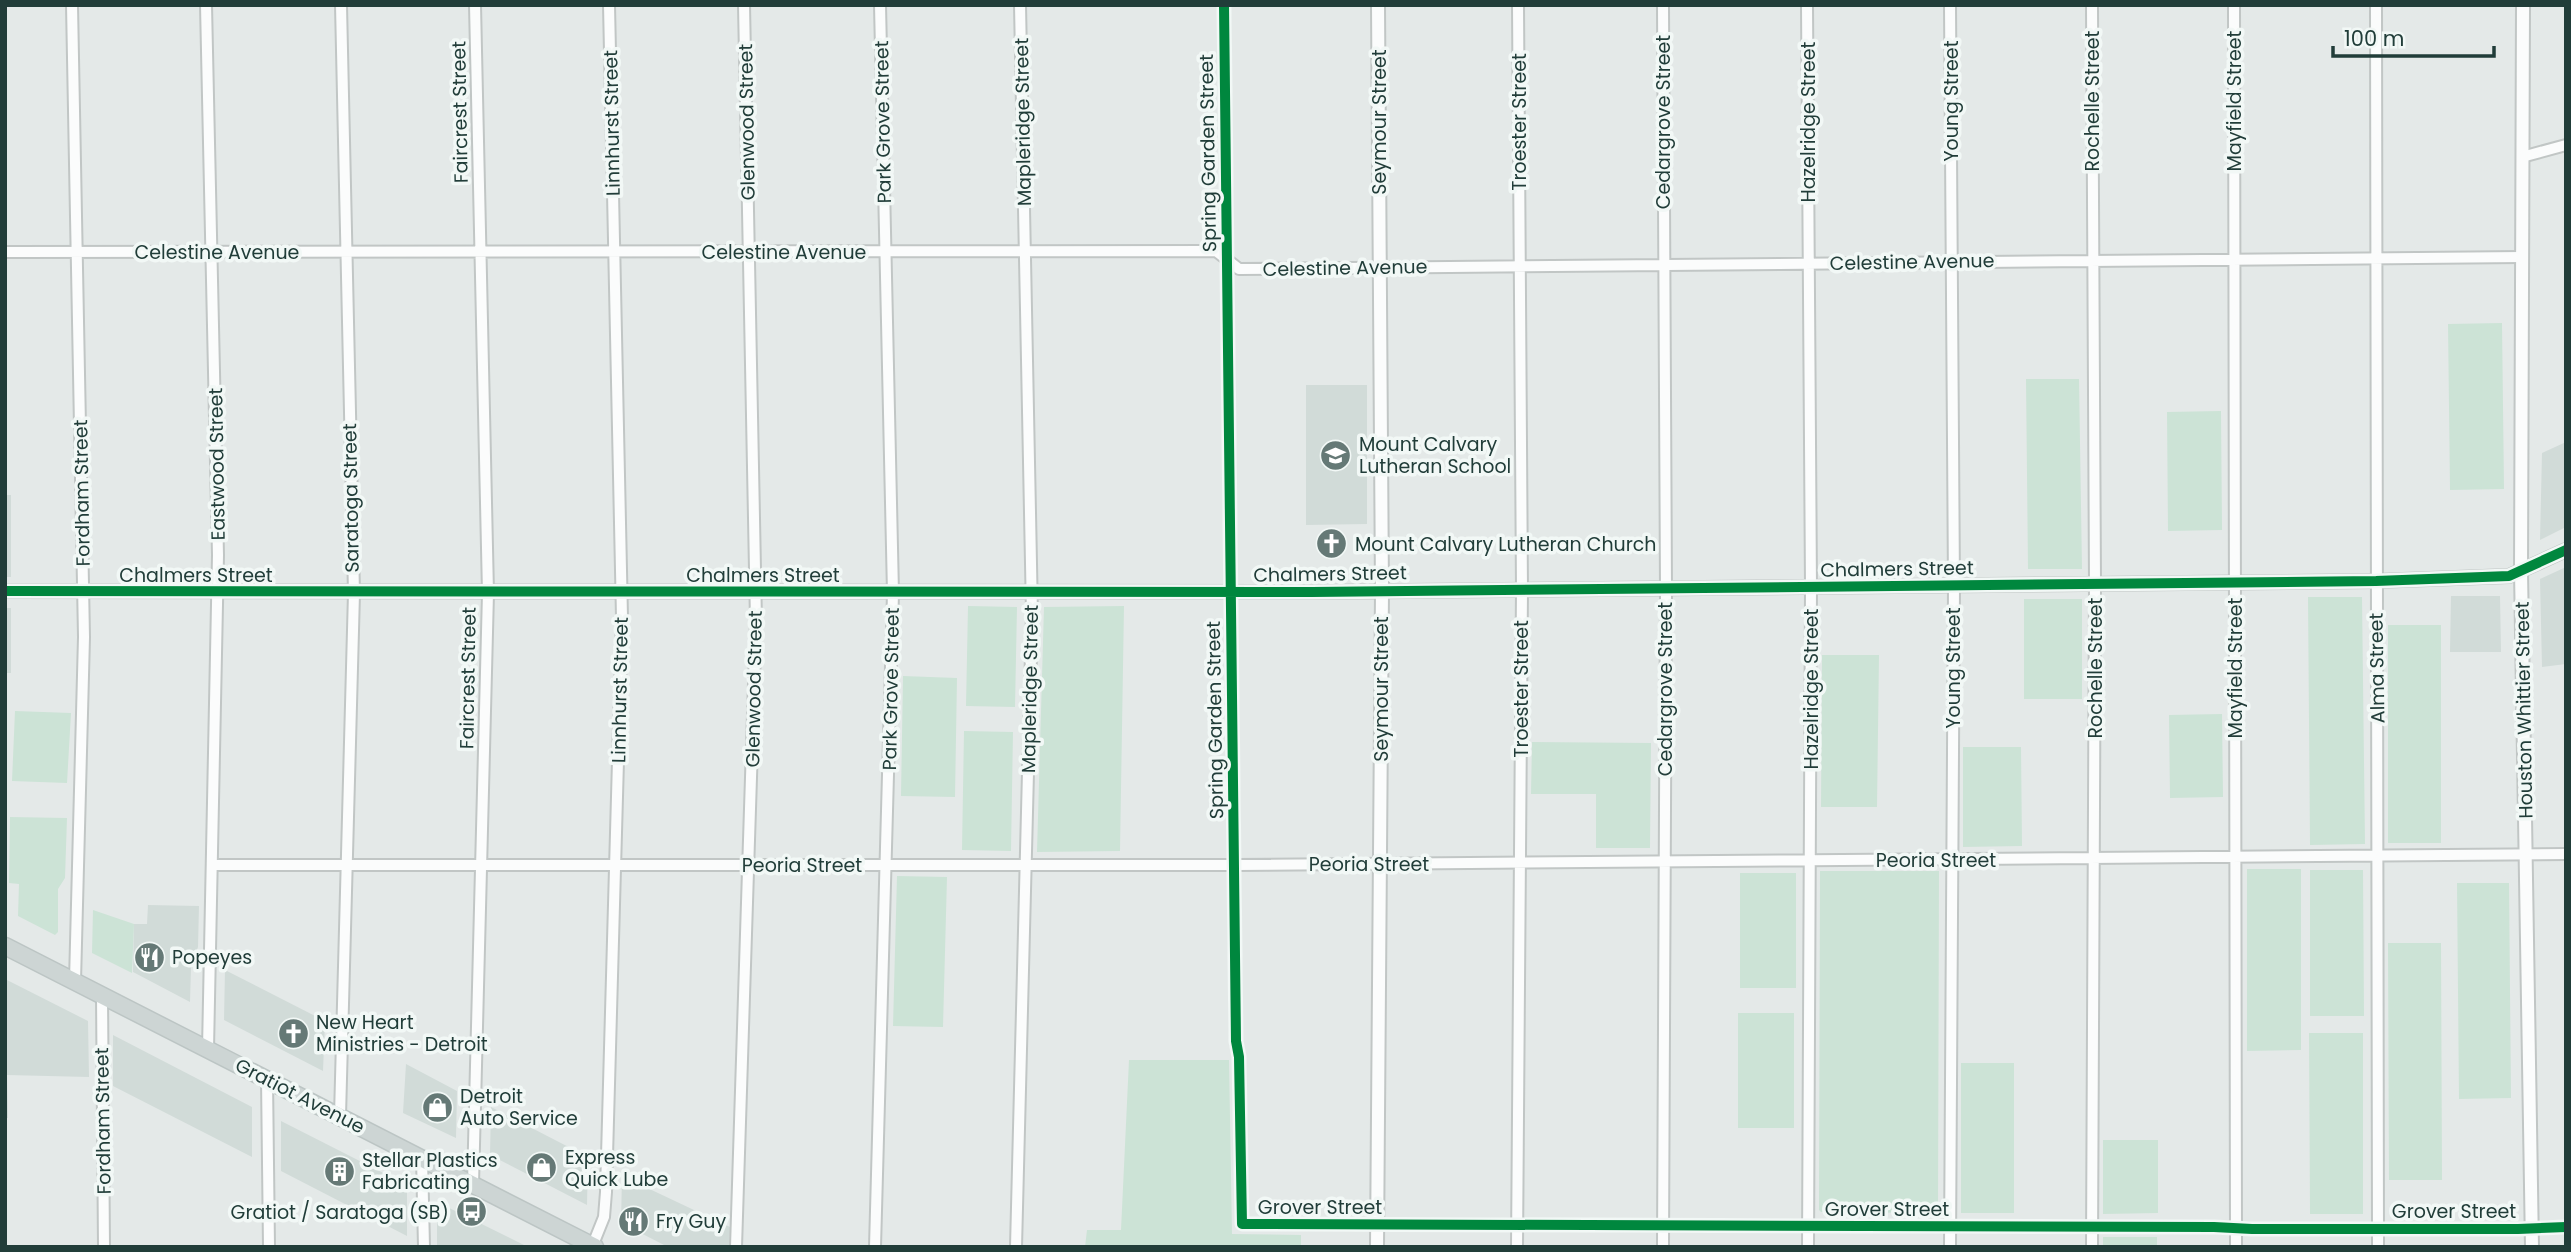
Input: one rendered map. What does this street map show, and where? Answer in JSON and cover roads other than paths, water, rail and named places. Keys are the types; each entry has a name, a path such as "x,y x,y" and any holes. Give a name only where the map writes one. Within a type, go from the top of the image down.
{"main road":[{"name":"Gratiot Avenue","path":"5,946 593,1246"}],"street":[{"name":"Fordham Street","path":"72,5 84,593 75,981"},
{"name":"Eastwood Street","path":"206,5 218,593 208,1049"},
{"name":"Saratoga Street","path":"340,1116 354,593 341,5"},
{"name":"Faircrest Street","path":"473,1184 488,593 475,5"},
{"name":"Linnhurst Street","path":"593,1246 604,1217 606,1192 622,593 609,5"},
{"name":"Glenwood Street","path":"736,1247 756,593 744,5"},
{"name":"Park Grove Street","path":"874,1247 893,593 880,5"},
{"name":"Mapleridge Street","path":"1016,1247 1032,593 1020,5"},
{"name":"Spring Garden Street","path":"1224,5 1236,1041 1240,1057 1242,1224"},
{"name":"Seymour Street","path":"1377,1247 1382,591 1378,5"},
{"name":"Troester Street","path":"1517,1247 1522,590 1518,5"},
{"name":"Cedargrove Street","path":"1662,5 1666,589 1663,1247"},
{"name":"Hazelridge Street","path":"1807,5 1811,587 1808,1247"},
{"name":"Young Street","path":"1950,5 1954,586 1950,1247"},
{"name":"Rochelle Street","path":"2092,5 2095,584 2092,1247"},
{"name":"Mayfield Street","path":"2234,5 2236,1247"},
{"name":"Alma Street","path":"2376,5 2378,1247"},
{"name":"Houston Whittier Street","path":"2522,5 2521,570 2532,1247"},
{"path":"2522,158 2566,145"},
{"name":"Celestine Avenue","path":"5,252 1216,251 1239,269 2522,257"},
{"name":"Chalmers Street","path":"5,592 1231,593 2376,581 2504,577 2566,550"},
{"name":"Peoria Street","path":"212,865 1235,865 2566,855"},
{"name":"Fordham Street","path":"102,995 104,1247"},
{"path":"267,1079 269,1247"},
{"path":"422,1158 425,1247"},
{"name":"Grover Street","path":"1242,1224 2378,1229 2566,1227"}],"place":[{"name":"Mount Calvary Lutheran School","path":"1336,455"},
{"name":"Mount Calvary Lutheran Church","path":"1332,544"},
{"name":"Popeyes","path":"149,957"},
{"name":"New Heart Ministries - Detroit","path":"293,1033"},
{"name":"Detroit Auto Service","path":"437,1107"},
{"name":"Express Quick Lube","path":"542,1168"},
{"name":"Stellar Plastics Fabricating","path":"339,1171"},
{"name":"Gratiot / Saratoga (SB)","path":"472,1212"},
{"name":"Fry Guy","path":"633,1221"}]}
